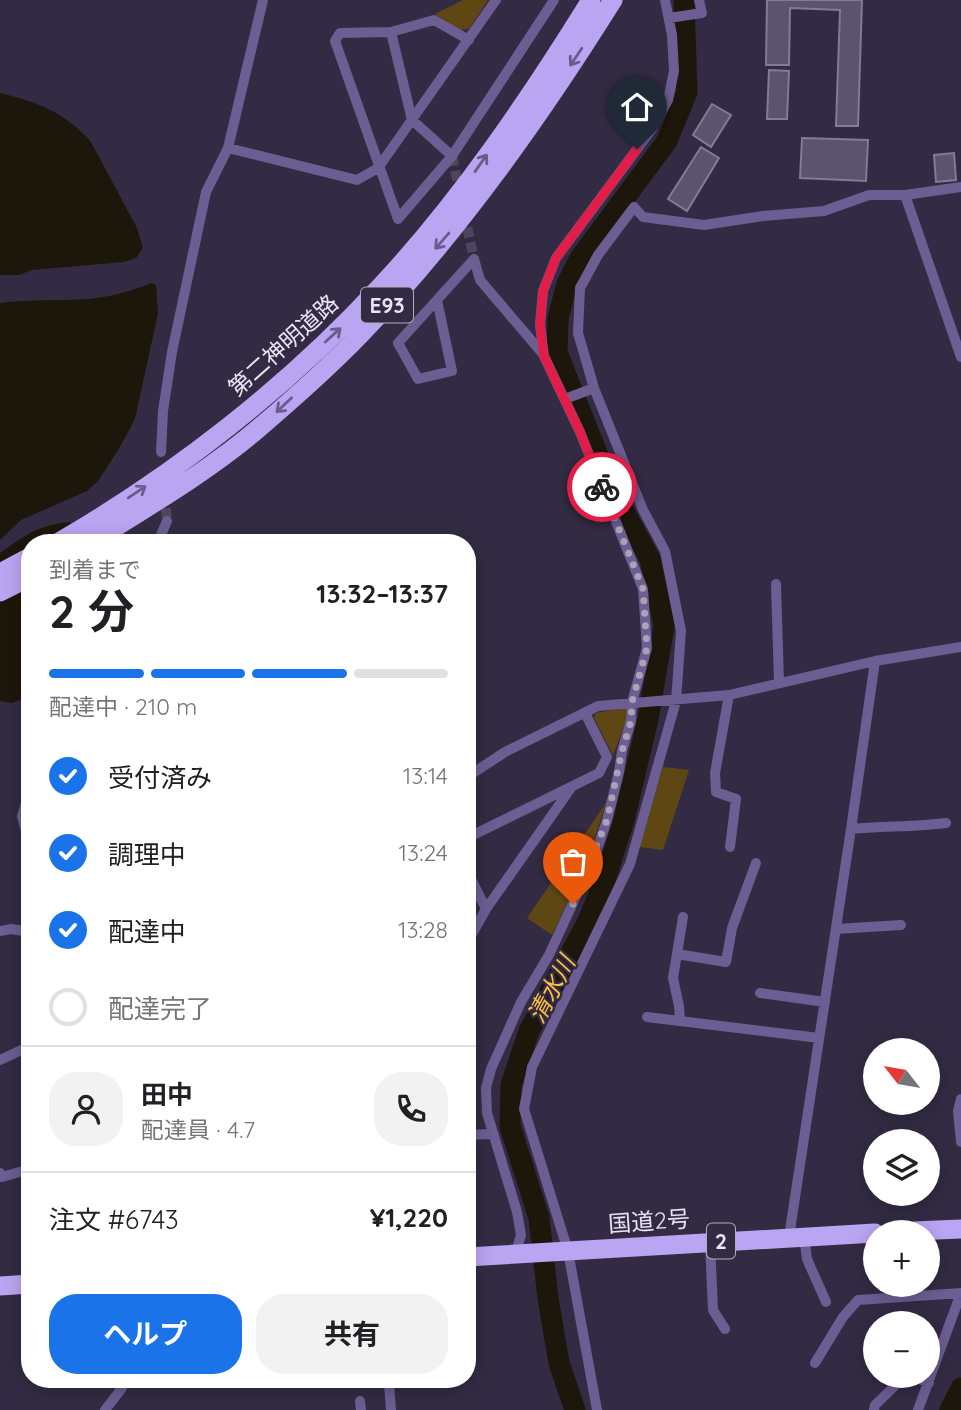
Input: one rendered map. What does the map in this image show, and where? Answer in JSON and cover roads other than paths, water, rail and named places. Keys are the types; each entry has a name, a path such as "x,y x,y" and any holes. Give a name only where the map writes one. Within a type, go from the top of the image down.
{"highway":[{"name":"第二神明道路","path":"89,534 258,402 366,302 420,242 471,177 520,109 591,0"},
{"name":"第二神明道路","path":"90,534 174,490 257,430 360,335 454,228 539,113 613,0"},
{"path":"0,573 21,562"},
{"path":"0,592 21,582"},
{"path":"940,1230 961,1229"},
{"name":"国道2号","path":"476,1257 863,1233"},
{"path":"0,1286 21,1285"}],"street":[{"path":"161,452 163,411 172,352 206,192 228,148 263,0"},
{"path":"228,148 357,180 378,168 496,0"},
{"path":"469,40 434,20 391,32 340,33 335,41 398,219 452,156 554,0"},
{"path":"544,356 540,325 543,291 556,258 652,129 668,100 674,71 666,0"},
{"path":"669,18 702,13 699,0"},
{"path":"391,32 412,120 452,156"},
{"path":"597,1410 568,1251 524,1109 532,1067 630,864 676,701 681,631 665,551 643,510 594,388 578,333 580,288 598,255 634,207 643,216 704,225 763,216 824,211 869,195 905,195 961,187"},
{"path":"905,195 961,357"},
{"path":"437,300 452,371 418,379 398,343 474,259 480,280 544,356 565,399 643,589 647,648 632,702 631,721 616,784 599,843 549,955 521,1002 491,1069 486,1088 487,1113 521,1235 515,1255"},
{"path":"565,399 594,388"},
{"path":"162,534 167,522"},
{"path":"776,583 779,683"},
{"path":"476,771 505,752 598,706 729,695 874,661 961,647"},
{"path":"826,1302 797,1236 819,1038 874,661"},
{"path":"729,695 715,773 716,792 736,799 730,847"},
{"path":"476,834 598,773 607,757 585,713"},
{"path":"476,927 572,787"},
{"path":"851,829 889,825 922,827 946,823"},
{"path":"677,954 726,962 733,928 756,863"},
{"path":"476,889 486,909"},
{"path":"680,1021 673,978 683,916"},
{"path":"836,929 901,925"},
{"path":"0,931 21,931"},
{"path":"760,993 825,1002"},
{"path":"647,1017 819,1038"},
{"path":"0,1060 21,1050"},
{"path":"961,1100 958,1111 961,1142"},
{"path":"476,1135 492,1134"},
{"path":"0,1172 2,1177 21,1172"},
{"path":"710,1242 713,1310 725,1329"},
{"path":"815,1363 843,1317 858,1300 961,1293 940,1352"},
{"path":"105,1410 122,1388"},
{"path":"389,1388 391,1410"},
{"path":"874,1410 875,1405 893,1388"},
{"path":"918,1410 927,1388"}],"waterway":[{"name":"清水川","path":"575,1410 559,1363 539,1218 510,1126 511,1085 529,1031 588,921 605,880 624,820 648,719 664,626 650,559 610,486 557,352 558,318 567,284 580,258 667,141 687,92 684,0"},
{"path":"950,1410 961,1388"}],"tunnel":[{"path":"452,156 460,194"},
{"path":"464,213 474,259"},
{"path":"164,493 167,521"}]}
